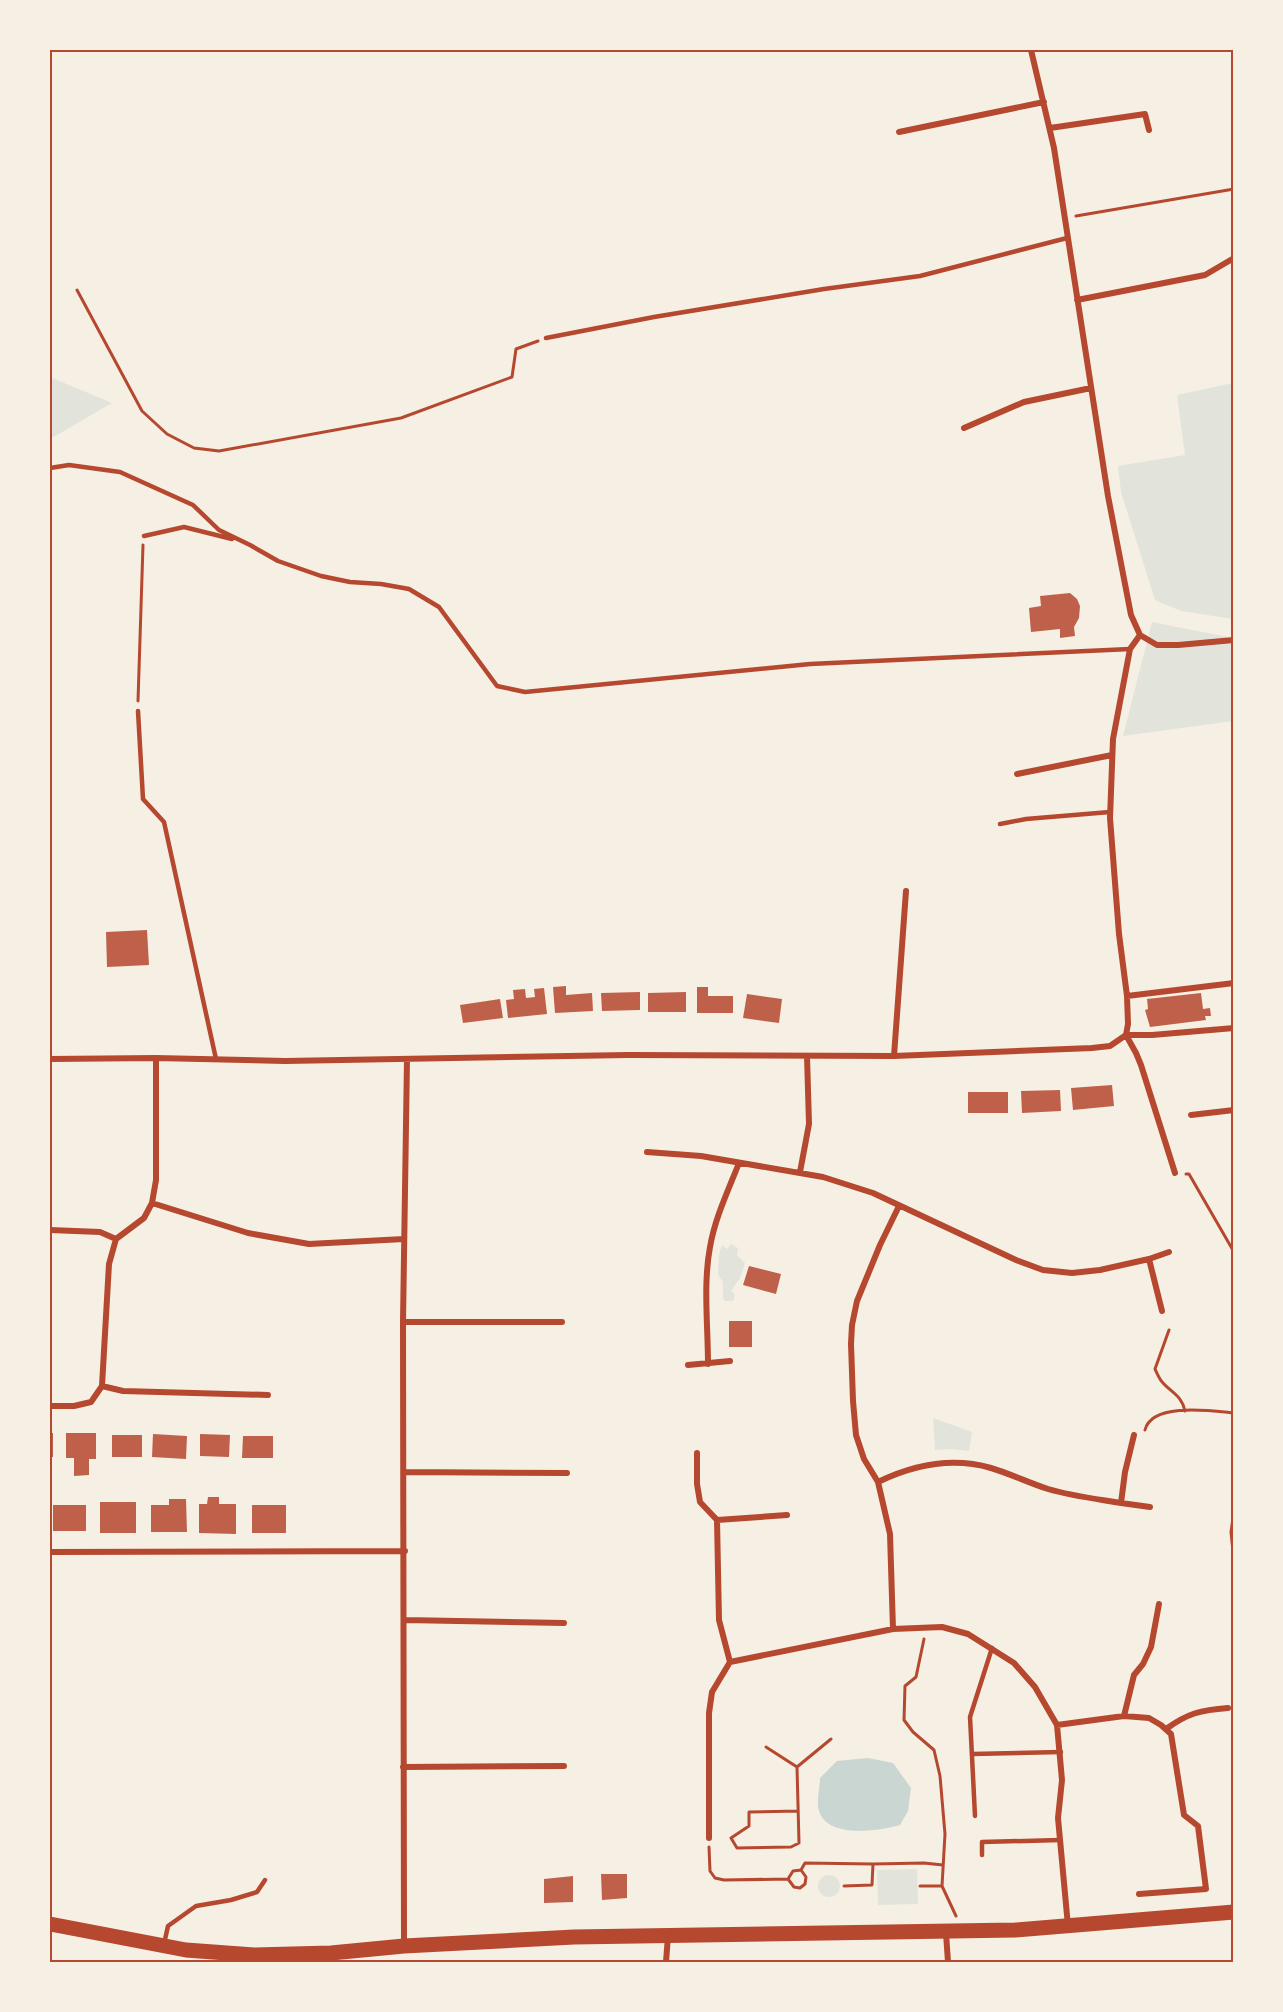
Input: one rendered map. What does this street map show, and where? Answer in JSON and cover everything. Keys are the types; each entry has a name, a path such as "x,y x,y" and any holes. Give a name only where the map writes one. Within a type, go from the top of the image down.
{"main road":[{"path":"50,1923 164,1946 187,1953 255,1959 404,1946 668,1934 946,1932 1068,1926 1233,1912"}],"street":[{"path":"1032,50 1050,128 1108,496 1131,615 1140,635 1157,645 1233,640"},
{"path":"898,132 1044,102"},
{"path":"1050,128 1145,114 1149,130"},
{"path":"1077,300 1205,274 1233,258"},
{"path":"964,428 1024,402 1091,388"},
{"path":"1140,635 1130,649 1113,739 1110,812 1119,934 1127,996 1126,1035 1136,1053 1175,1173"},
{"path":"1017,774 1112,755"},
{"path":"894,1056 906,891"},
{"path":"1127,996 1233,983"},
{"path":"50,1059 156,1058 285,1061 628,1055 894,1056 1092,1048 1110,1046 1126,1035 1233,1028"},
{"path":"800,1172 809,1124 807,1056"},
{"path":"50,1406 74,1406 91,1402 102,1386 109,1264 116,1239 144,1218 152,1203 156,1180 156,1058"},
{"path":"404,1946 403,1322 407,1059"},
{"path":"1191,1115 1233,1110"},
{"path":"647,1152 701,1156 800,1172 873,1193 1016,1260 1043,1270 1072,1273 1100,1270 1169,1252"},
{"path":"708,1364 709,1250 720,1210 739,1163"},
{"path":"152,1203 248,1233 309,1244 404,1239"},
{"path":"893,1629 890,1534 878,1482 864,1459 856,1435 852,1325 857,1301 899,1206"},
{"path":"50,1230 100,1232 116,1239"},
{"path":"1149,1259 1162,1311"},
{"path":"403,1322 562,1322"},
{"path":"688,1365 730,1361"},
{"path":"102,1386 123,1391 268,1395"},
{"path":"1121,1503 1125,1472 1134,1435"},
{"path":"697,1453 697,1484 700,1502 717,1520 719,1620 730,1662 712,1692 709,1713 709,1838"},
{"path":"878,1482 892,1475 917,1468 960,1463 990,1468 1047,1488 1084,1497 1150,1507"},
{"path":"404,1472 567,1473"},
{"path":"717,1520 787,1515"},
{"path":"50,1552 405,1551"},
{"path":"1124,1716 1134,1675 1143,1664 1151,1647 1159,1604"},
{"path":"405,1620 564,1623"},
{"path":"730,1662 893,1629 942,1627 968,1634 1014,1662 1035,1687 1057,1725 1062,1780 1058,1818 1068,1926"},
{"path":"1166,1729 1189,1714 1228,1708"},
{"path":"1057,1725 1124,1716 1149,1719 1171,1734 1184,1815 1198,1826 1206,1889 1139,1894"},
{"path":"404,1767 564,1766"},
{"path":"946,1932 948,1962"},
{"path":"666,1962 668,1934"}],"lane":[{"path":"546,338 654,317 920,276 1067,238"},
{"path":"50,468 69,465 120,472 193,505 219,530 278,561 321,576 409,589 440,607 497,686 525,692 810,663 1130,649"},
{"path":"144,536 184,527 238,540"},
{"path":"138,711 143,800 164,822 216,1059"},
{"path":"1000,824 1026,819 1110,812"},
{"path":"975,1816 970,1717 992,1648"},
{"path":"972,1754 1061,1752"},
{"path":"982,1855 982,1842 1060,1840"},
{"path":"164,1946 168,1926 196,1906 231,1900 256,1892 265,1880"}],"path":[{"path":"1065,218 1233,189"},
{"path":"77,290 142,411 167,434 194,448 219,451 401,418 512,377 516,349 546,338"},
{"path":"138,711 141,556 144,536"},
{"path":"1175,1173 1189,1174 1233,1252"},
{"path":"1169,1330 1155,1369 1162,1382 1183,1401 1185,1411"},
{"path":"1144,1435 1146,1426 1155,1416 1185,1411 1233,1413"},
{"path":"1233,1511 1231,1532 1233,1561"},
{"path":"926,1628 916,1677 905,1686 904,1720 934,1750 940,1776 944,1822 942,1886 963,1931"},
{"path":"797,1767 831,1739"},
{"path":"766,1747 797,1767"},
{"path":"797,1767 799,1843 791,1847 737,1848 731,1838 749,1826 749,1812 798,1811"},
{"path":"709,1838 710,1871 715,1878 724,1880 788,1879"},
{"path":"801,1870 805,1863 943,1864"},
{"path":"844,1886 872,1885 873,1864"},
{"path":"788,1879 794,1887 800,1888 805,1884 806,1877 801,1870"},
{"path":"788,1879 793,1871 801,1870"},
{"path":"920,1886 942,1886"}],"shaded area":[{"path":"50,377 112,403 50,439"},
{"path":"1234,383 1233,619 1181,611 1155,600 1121,492 1118,466 1185,455 1177,395"},
{"path":"1152,622 1233,638 1233,721 1123,736"},
{"path":"731,1244 738,1248 737,1255 745,1263 740,1278 731,1291 735,1295 733,1301 725,1301 723,1282 718,1275 719,1255 722,1245 727,1249"},
{"path":"933,1418 972,1432 969,1451 935,1450"},
{"path":"868,1758 893,1763 911,1788 908,1811 900,1825 891,1827 855,1831 832,1826 824,1820 818,1807 820,1778 837,1761"},
{"path":"917,1869 918,1904 878,1905 877,1870"},
{"path":"829,1875 837,1878 840,1886 837,1894 829,1897 821,1894 818,1886 821,1878"}],"building":[{"path":"1070,593 1077,599 1080,606 1079,618 1074,627 1075,636 1060,638 1060,629 1031,632 1029,608 1041,606 1040,596"},
{"path":"147,930 149,965 107,967 106,932"},
{"path":"566,986 566,995 592,993 593,1011 555,1013 553,987"},
{"path":"697,987 708,987 708,996 733,996 733,1013 697,1013"},
{"path":"544,988 547,1014 508,1018 506,1000 514,999 513,990 525,989 526,998 535,997 534,989"},
{"path":"640,992 640,1010 602,1011 601,993"},
{"path":"686,992 686,1012 648,1012 648,993"},
{"path":"1201,993 1203,1009 1210,1008 1211,1016 1205,1016 1206,1020 1150,1027 1145,1010 1148,1009 1147,999"},
{"path":"747,994 782,999 779,1023 743,1018"},
{"path":"500,999 503,1018 463,1023 460,1005"},
{"path":"1112,1085 1114,1106 1073,1110 1071,1088"},
{"path":"1060,1090 1061,1111 1022,1113 1021,1091"},
{"path":"968,1092 1008,1092 1008,1113 968,1113"},
{"path":"749,1266 781,1274 776,1294 743,1285"},
{"path":"729,1321 752,1321 752,1347 729,1347"},
{"path":"50,1433 53,1433 53,1457 50,1457"},
{"path":"66,1433 96,1433 96,1459 89,1459 89,1475 74,1476 74,1458 66,1458"},
{"path":"153,1434 187,1436 186,1459 152,1457"},
{"path":"200,1434 230,1435 229,1457 200,1456"},
{"path":"112,1435 142,1435 142,1457 112,1457"},
{"path":"243,1436 273,1436 273,1458 242,1458"},
{"path":"208,1497 219,1497 219,1504 236,1504 236,1534 199,1533 199,1504 207,1504"},
{"path":"169,1499 186,1499 187,1532 151,1532 151,1505 169,1505"},
{"path":"100,1502 136,1502 136,1533 100,1533"},
{"path":"53,1505 86,1505 86,1531 53,1531"},
{"path":"252,1505 286,1505 286,1533 252,1533"},
{"path":"601,1874 627,1874 627,1898 602,1900"},
{"path":"573,1876 573,1902 544,1903 544,1879"}]}
